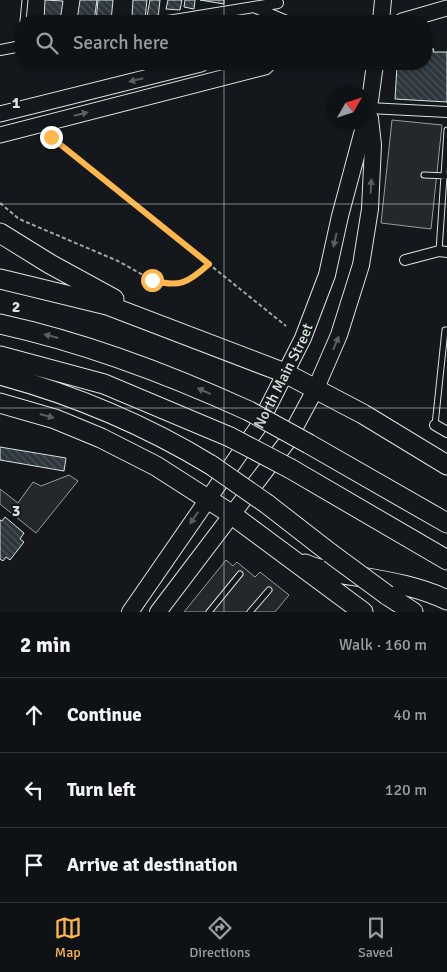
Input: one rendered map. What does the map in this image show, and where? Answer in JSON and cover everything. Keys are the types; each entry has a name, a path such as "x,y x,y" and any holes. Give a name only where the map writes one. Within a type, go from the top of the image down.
{"highway":[{"path":"0,233 50,264 129,307 142,318"},
{"path":"0,279 76,296 142,318 285,373 316,388 447,465"},
{"path":"0,324 52,336 141,364 248,411 310,444 447,523"},
{"path":"0,356 104,384 230,437 291,469 447,560"},
{"path":"0,375 73,397 105,410 170,442 211,465 267,504 387,595 413,612"},
{"path":"0,404 56,419 101,438 156,466 231,514 363,612"},
{"path":"290,558 314,568 428,591 447,600"}],"main road":[{"path":"382,15 383,0"},
{"path":"423,15 447,8"},
{"path":"0,114 177,70"},
{"path":"0,135 253,70"},
{"name":"North Main Street","path":"372,86 374,70"},
{"name":"North Main Street","path":"130,612 258,426 303,338 327,275 340,216 363,130"},
{"name":"North Main Street","path":"158,612 287,442 316,388 339,336 361,265 371,191 373,145 371,130"}],"street":[{"path":"204,15 278,1"},
{"path":"251,7 274,15"},
{"path":"0,50 15,47"},
{"path":"372,108 447,112"},
{"path":"405,260 443,251"},
{"path":"435,425 447,432"}],"lane":[{"path":"24,15 25,0"},
{"path":"443,251 447,130"},
{"path":"424,175 446,176"},
{"path":"435,425 444,330 447,330"},
{"path":"209,612 240,574"},
{"path":"250,612 269,590"}],"path":[{"path":"51,137 286,326"},
{"path":"0,203 19,218 118,261 152,280 164,284 182,283 196,275 209,264"}],"shaded area":[{"path":"392,120 442,125 431,229 381,223"},
{"path":"69,475 78,481 36,533 0,504 0,489 18,503 33,482 41,486"},
{"path":"226,560 233,566 237,562 255,577 260,572 289,595 275,612 184,612"}],"building":[{"path":"45,0 63,1 61,15 44,15"},
{"path":"80,0 97,0 95,15 78,15"},
{"path":"98,0 113,0 112,15 97,15"},
{"path":"133,0 147,0 145,15 132,15"},
{"path":"150,0 160,0 158,15 147,15"},
{"path":"168,0 182,0 180,10 166,9"},
{"path":"185,0 195,0 194,9 184,7"},
{"path":"200,0 224,0 224,4"},
{"path":"432,49 434,49 433,52 447,52 447,102 395,99 397,70 432,70"},
{"path":"0,447 66,458 64,471 0,460"},
{"path":"5,517 24,533 20,539 24,542 10,560 6,557 3,561 0,559 0,520 2,521"}],"route":[{"path":"51,137 209,264 188,281 164,284 152,280"}]}
